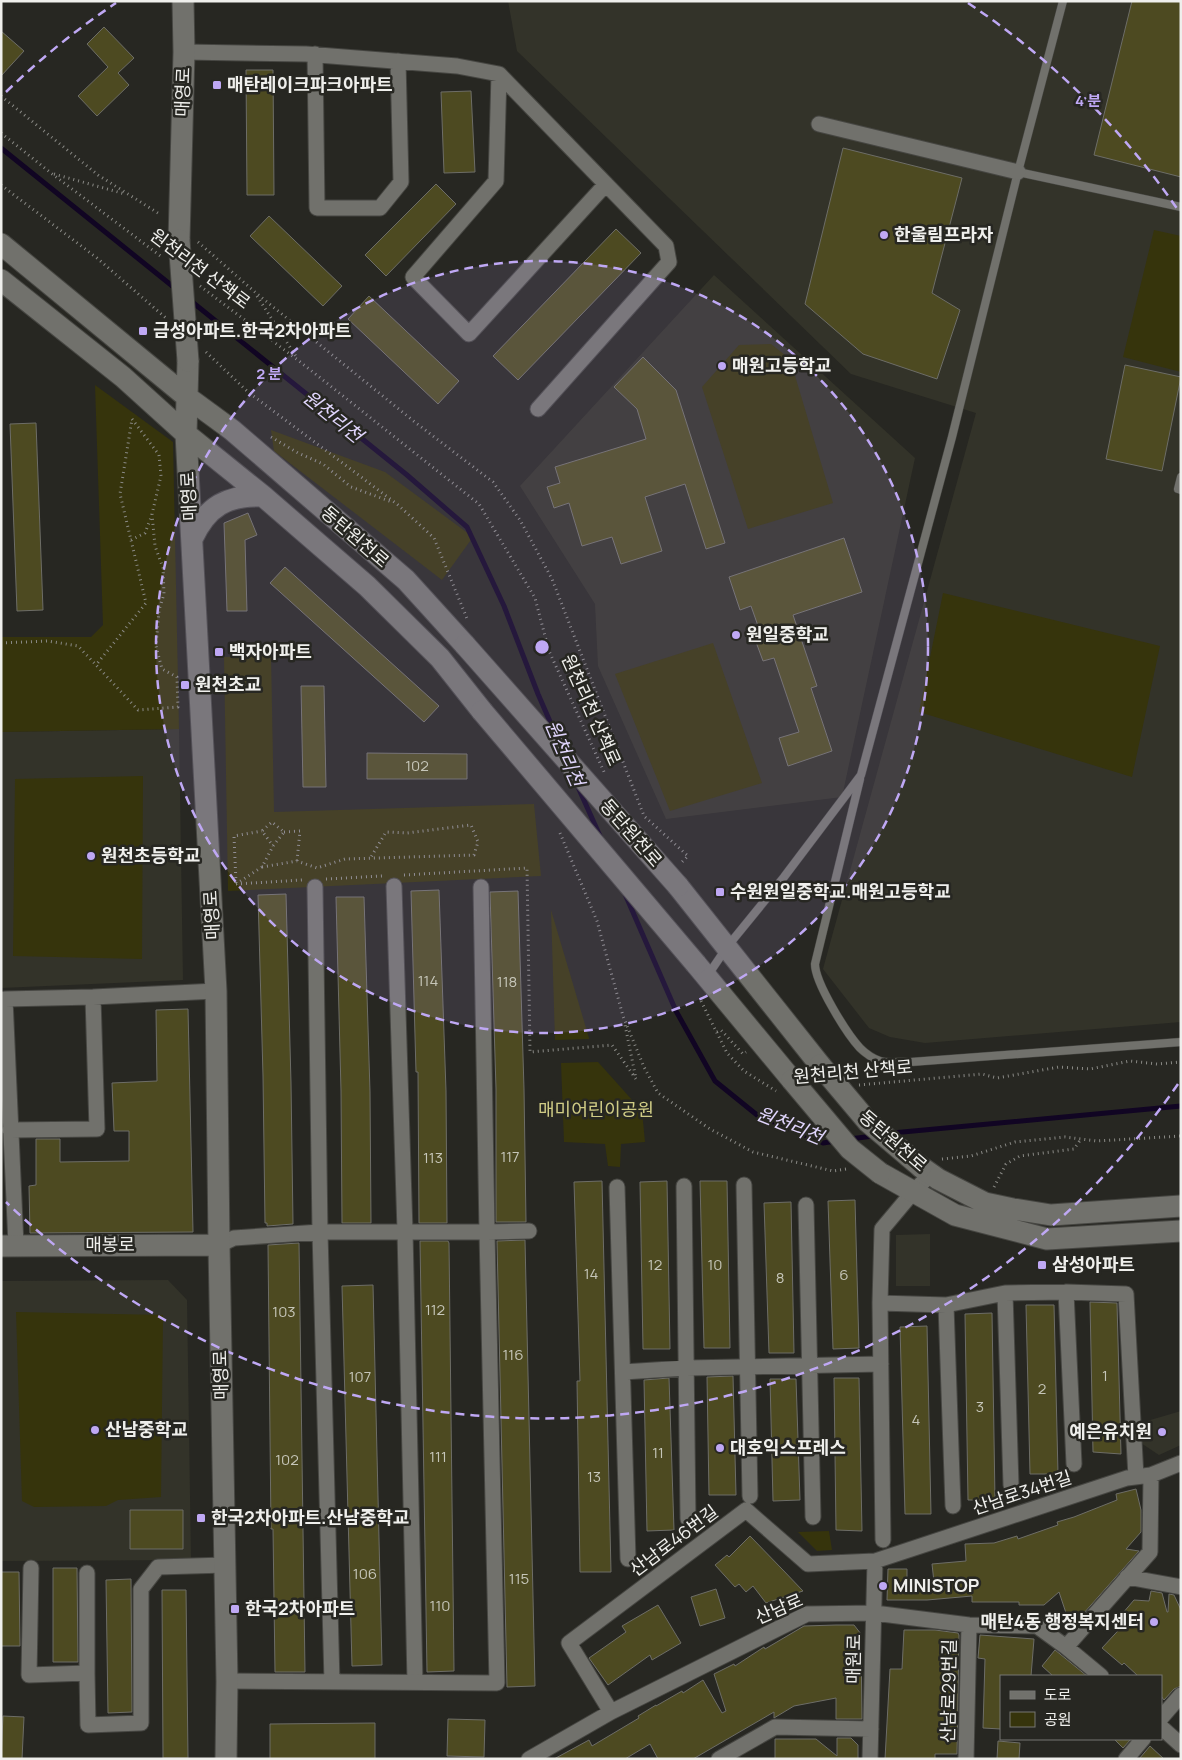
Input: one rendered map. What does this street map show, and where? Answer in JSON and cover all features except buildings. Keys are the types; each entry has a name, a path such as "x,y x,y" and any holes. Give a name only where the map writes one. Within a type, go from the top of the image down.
{"main road":[{"name":"매영로","path":"183,1 184,52 179,233 198,353 187,398 186,434 216,991 227,1681 226,1759"},
{"name":"동탄원천로","path":"1,244 187,398 232,430 406,580 678,886 820,1065 868,1122 926,1170 985,1203 1051,1215 1181,1206"},
{"name":"동탄원천로","path":"1,280 123,378 186,434 263,496 409,625 440,658 482,711 702,970 786,1086 850,1149 880,1173 955,1215 1047,1239 1181,1231"},
{"path":"192,539 199,524 215,506 236,497 263,496"},
{"name":"매봉로","path":"9,1246 219,1245"}],"street":[{"path":"184,52 315,54 457,66 499,74 666,246 669,262 538,409"},
{"path":"315,54 317,208 380,208 401,182 398,61"},
{"path":"499,74 496,181 413,277 469,334 606,184"},
{"path":"819,124 1018,172"},
{"path":"394,886 405,1232 415,1682"},
{"path":"315,887 320,1232 332,1682"},
{"path":"227,1681 497,1683 481,887"},
{"path":"9,1246 10,1130 5,999 216,991"},
{"path":"10,1130 97,1129 93,997"},
{"path":"884,1540 880,1304 882,1230 913,1192 926,1170"},
{"path":"744,1185 750,1496"},
{"path":"684,1186 688,1519"},
{"path":"617,1187 628,1560"},
{"path":"806,1205 814,1517"},
{"path":"219,1245 234,1238 320,1232 487,1232 529,1230"},
{"path":"880,1304 946,1305 1005,1293 1066,1292 1126,1294 1150,1552 1066,1647"},
{"path":"1066,1292 1074,1464"},
{"path":"1005,1293 1011,1484"},
{"path":"946,1305 953,1506"},
{"path":"622,1372 686,1368 881,1364"},
{"name":"산남로34번길","path":"875,1561 1127,1478 1143,1476 1181,1462"},
{"name":"산남로46번길","path":"611,1712 569,1643 746,1510 808,1564 875,1561"},
{"name":"매원로","path":"870,1759 875,1561"},
{"path":"87,1573 88,1724 141,1723 141,1589 158,1567 225,1565"},
{"path":"31,1568 29,1675 87,1673"},
{"path":"1127,1577 1181,1588"},
{"name":"산남로","path":"529,1759 611,1712 807,1614 874,1614 969,1625 1037,1626 1100,1675"},
{"name":"산남로29번길","path":"966,1759 969,1625"},
{"path":"1162,1717 1181,1695"},
{"path":"719,1759 775,1728 871,1729"},
{"path":"1162,1728 1181,1745"},
{"path":"1126,1759 1142,1740"}],"lane":[{"path":"1063,1 949,447 861,775 815,964 815,972 819,983 848,1032 862,1050 880,1061 911,1062 1181,1042"},
{"path":"1018,172 1181,207"},
{"path":"1181,477 1178,489 1181,490"},
{"path":"702,970 727,947 784,877 861,775"}],"path":[{"path":"1,96 98,175 130,196 256,293 409,417 493,482 520,520 552,579 644,816 688,856 682,864 675,859"},
{"name":"원천리천 산책로","path":"1,133 51,174 167,261"},
{"path":"51,174 130,196"},
{"path":"1,185 97,258 170,321"},
{"name":"원천리천 산책로","path":"198,285 299,361 479,504 535,598 549,651 606,777"},
{"path":"256,293 299,361"},
{"path":"96,665 146,603 120,494 132,419 159,454 161,476 152,514 145,533 131,540"},
{"path":"264,433 298,453 323,464 351,487 397,504"},
{"path":"1,643 48,642 78,646 138,710 178,706 177,678 162,669 156,646 159,610 164,594 163,568 155,546 152,514"},
{"path":"297,861 300,831 284,832 272,822 262,831 234,836 236,884 262,867 297,861 317,868 345,859 474,855 478,842 471,825 407,833 386,832 371,857"},
{"path":"262,831 273,846"},
{"path":"262,867 273,846 284,832"},
{"name":"원천리천 산책로","path":"699,996 727,1053 744,1071 786,1086"},
{"path":"716,1032 721,1030 742,1054"},
{"name":"원천리천 산책로","path":"858,1085 982,1074 997,1078 1059,1067 1090,1069 1130,1061 1158,1064 1181,1062"},
{"path":"985,1203 1006,1164 1020,1156 1074,1149 1081,1139"}],"shaded area":[{"path":"508,1 1181,1 1181,1022 925,1043 890,1037 869,1028 823,969 976,413 851,374 517,51"},
{"path":"714,275 915,458 842,797 666,819 598,666 595,604 520,486"},
{"name":"원천초등학교","path":"179,729 183,980 1,988 1,732"},
{"path":"930,1234 930,1286 896,1286 896,1235"},
{"name":"산남중학교","path":"168,1280 187,1300 191,1560 1,1561 1,1281"},
{"name":"예은유치원","path":"1181,1411 1181,1445 1159,1455 1141,1443 1147,1421"}],"green space":[{"path":"1154,230 1181,236 1181,372 1123,357"},
{"path":"771,344 790,359 833,503 748,529 702,387 739,345"},
{"path":"95,385 173,442 179,729 1,732 1,637 91,637 103,625"},
{"path":"271,430 385,472 473,537 442,580 274,451"},
{"path":"943,593 1160,646 1132,777 919,712"},
{"path":"713,643 762,783 670,811 615,674"},
{"path":"271,655 274,812 534,804 541,876 228,891 224,657"},
{"path":"143,776 142,959 13,956 15,779"},
{"path":"551,910 589,1038 589,1039 555,1040"},
{"name":"매미어린이공원","path":"598,1062 642,1111 645,1142 621,1144 620,1167 608,1166 605,1144 564,1142 561,1063"},
{"path":"16,1312 163,1315 161,1497 118,1500 106,1506 34,1507 22,1501"},
{"path":"829,1531 832,1550 817,1551 798,1532"}],"waterway":[{"name":"원천리천","path":"1,148 176,289"},
{"name":"원천리천","path":"191,301 407,475 467,527 504,606 555,733"},
{"name":"원천리천","path":"578,787 600,836"},
{"name":"원천리천","path":"625,894 676,1011 715,1081 757,1115 823,1143 836,1141"},
{"name":"원천리천","path":"892,1133 1181,1106"},
{"name":"원천리천","path":"850,1139 873,1136"}],"place":[{"name":"매탄레이크파크아파트","path":"217,85"},
{"name":"한울림프라자","path":"884,235"},
{"name":"금성아파트.한국2차아파트","path":"143,331"},
{"name":"매원고등학교","path":"722,366"},
{"name":"원일중학교","path":"736,635"},
{"name":"백자아파트","path":"219,652"},
{"name":"원천초교","path":"185,685"},
{"name":"원천초등학교","path":"91,856"},
{"name":"수원원일중학교.매원고등학교","path":"720,892"},
{"name":"삼성아파트","path":"1042,1265"},
{"name":"산남중학교","path":"95,1430"},
{"name":"예은유치원","path":"1162,1432"},
{"name":"대호익스프레스","path":"720,1448"},
{"name":"한국2차아파트.산남중학교","path":"201,1518"},
{"name":"MINISTOP","path":"883,1586"},
{"name":"한국2차아파트","path":"235,1609"},
{"name":"매탄4동 행정복지센터","path":"1154,1622"}]}
